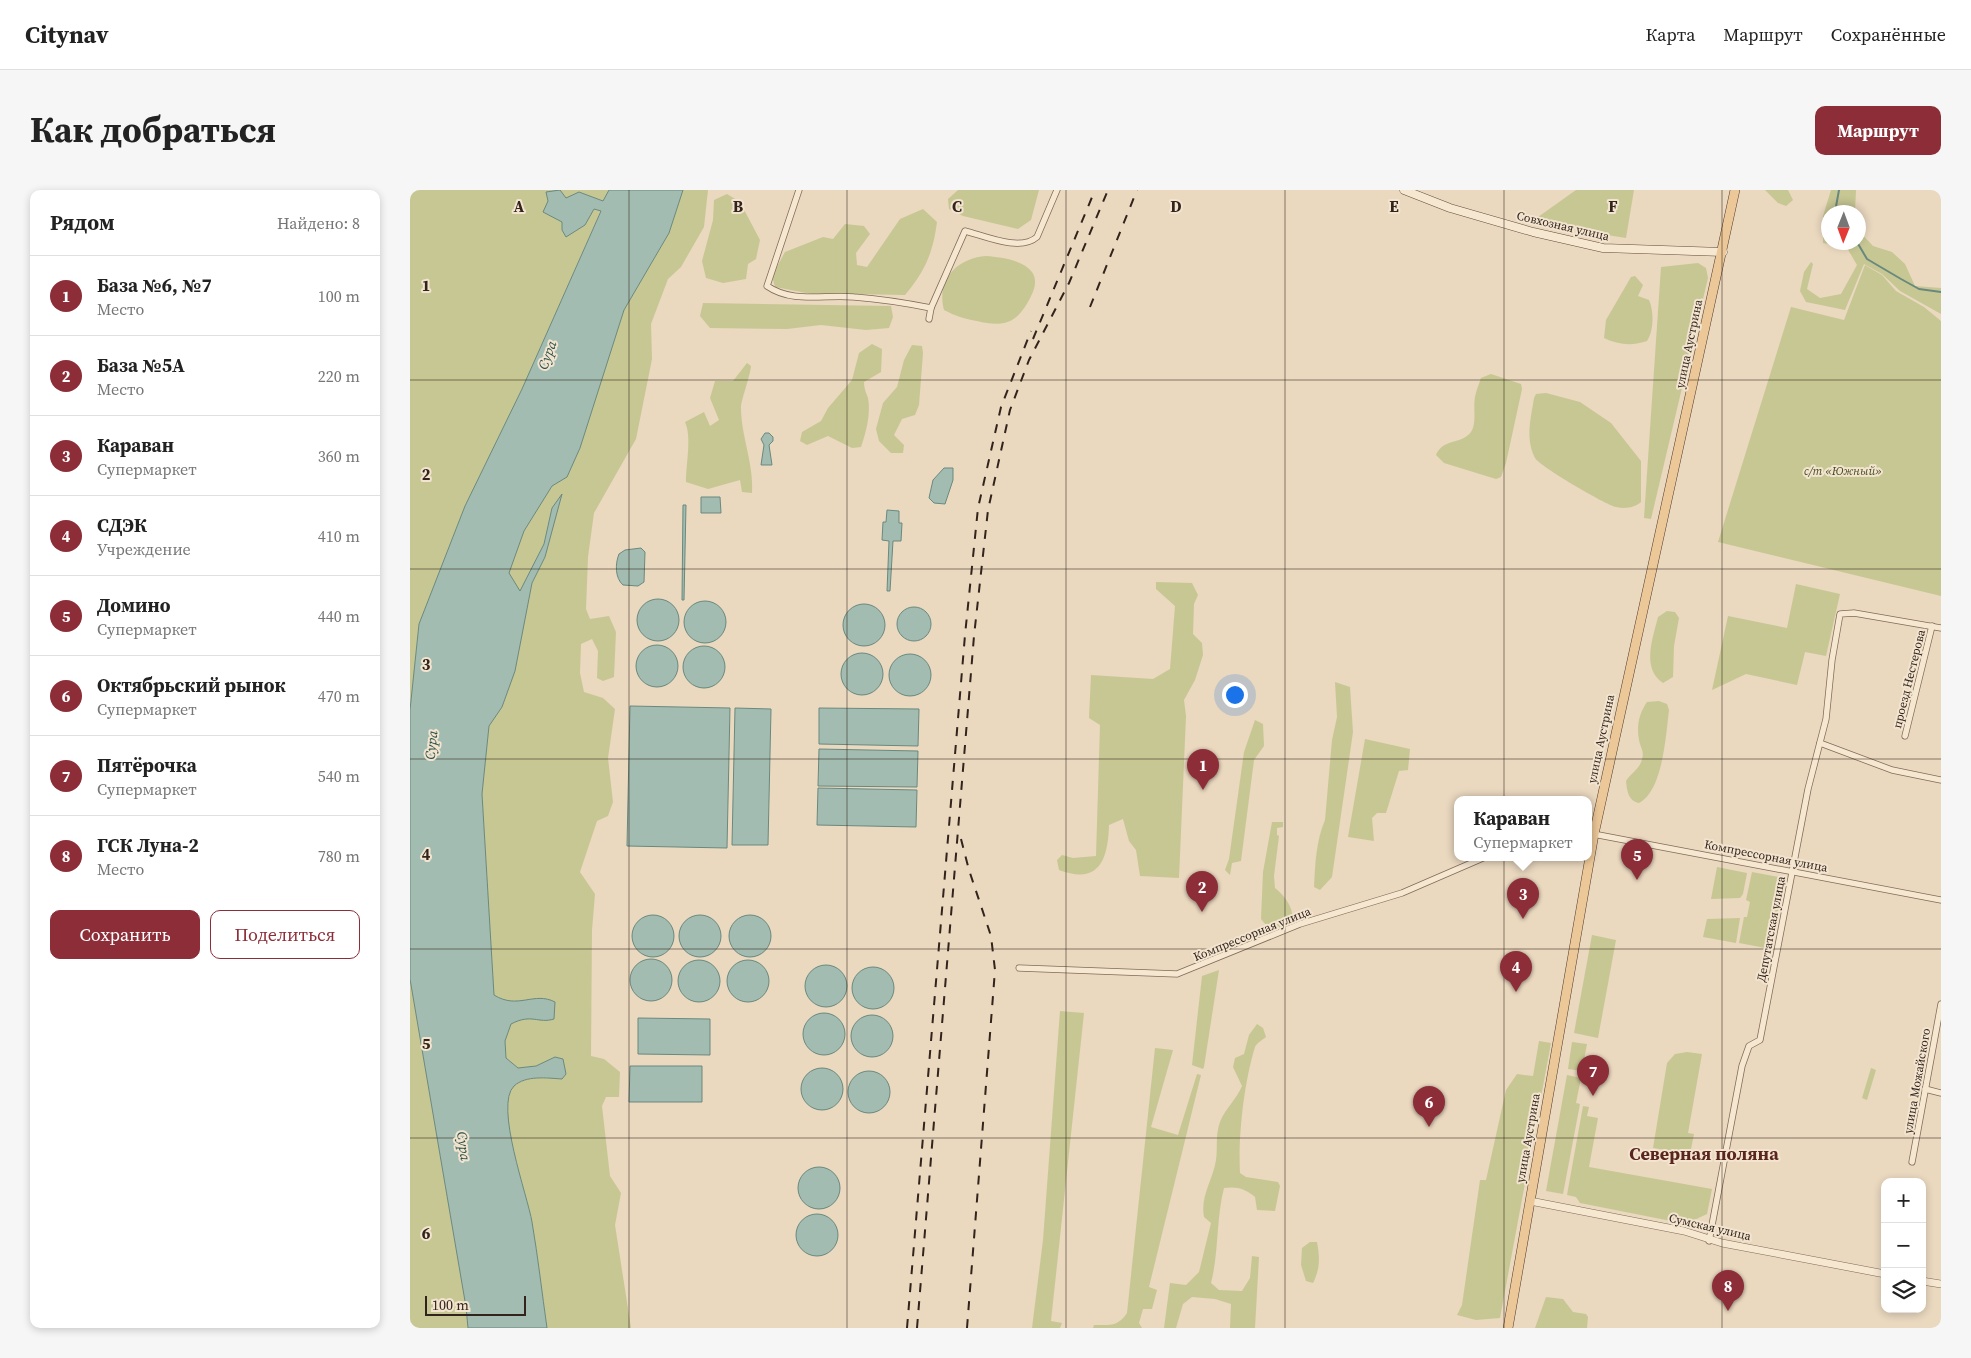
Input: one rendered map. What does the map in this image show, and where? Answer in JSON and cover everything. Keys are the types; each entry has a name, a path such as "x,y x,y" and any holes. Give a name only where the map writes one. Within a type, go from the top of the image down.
{"main road":[{"name":"Совхозная улица","path":"1404,190 1450,208 1524,229 1603,248 1722,252"},
{"name":"улица Аустрина","path":"1592,830 1735,190"},
{"name":"улица Аустрина","path":"1508,1328 1587,861"}],"street":[{"path":"799,190 767,286 774,291 804,298 852,296 931,308"},
{"path":"930,319 931,308 965,231 1017,244 1032,242 1037,237 1057,190"},
{"name":"Депутатская улица","path":"1709,1240 1742,1066 1749,1046 1760,1040 1808,789 1826,719 1832,660 1840,614 1854,614 1932,626"},
{"path":"1932,626 1941,628"},
{"name":"проезд Нестерова","path":"1904,736 1932,626"},
{"path":"1820,743 1892,770 1941,780"},
{"name":"Компрессорная улица","path":"1592,834 1941,900"},
{"name":"Компрессорная улица","path":"1019,968 1178,974 1300,924 1402,893 1475,861"},
{"name":"улица Можайского","path":"1912,1162 1941,1004"},
{"path":"1925,1089 1941,1093"},
{"name":"Сумская улица","path":"1530,1201 1684,1231 1709,1240 1881,1273"},
{"path":"1926,1282 1941,1284"}],"green space":[{"path":"410,190 609,190 603,201 579,192 562,222 562,230 585,225 594,209 601,210 522,389 465,506 419,624 410,710"},
{"path":"683,190 708,190 704,227 681,267 668,279 651,324 652,359 636,439 594,513 588,557 586,609 590,619 609,616 616,632 614,677 603,681 597,678 598,651 592,639 581,644 580,673 584,692 603,698 615,709 608,758 613,802 608,816 597,821 580,872 595,894 592,930 591,1056 604,1059 620,1072 619,1097 606,1097 602,1106 610,1176 621,1193 615,1225 631,1328 547,1328 532,1222 510,1131 509,1096 514,1086 524,1080 537,1078 562,1079 566,1074 563,1059 555,1057 536,1066 518,1068 506,1058 505,1041 511,1023 524,1017 540,1019 494,995 482,794 489,726 502,707 515,671 532,583 545,557 561,496 552,508 544,544 520,592 509,573 524,531 552,486 567,477 580,448 624,310 669,233"},
{"path":"958,190 1039,190 1031,220 1018,229 963,216 949,209 948,199"},
{"path":"1576,190 1634,190 1626,238 1582,231 1538,217"},
{"path":"1765,190 1788,190 1793,200 1786,206 1778,203"},
{"path":"1831,190 1856,190 1855,205 1826,205"},
{"path":"727,194 740,202 760,240 756,259 748,264 746,279 723,283 706,278 702,261 713,220 714,200"},
{"path":"923,209 937,222 935,233 923,270 905,295 854,294 822,296 775,287 772,276 785,252 823,237 833,239 845,224 864,226 870,234 856,253 857,265 867,267 900,219"},
{"path":"1866,238 1873,246 1892,252 1905,264 1915,286 1941,288 1941,314 1900,291 1882,274 1864,264 1845,310 1806,302 1800,291 1804,272 1811,262 1813,264 1807,289 1820,298 1841,294 1857,265 1848,250 1866,250"},
{"path":"986,256 1017,262 1028,268 1035,278 1033,292 1022,311 1017,317 1004,323 987,323 968,319 944,310 943,289 951,272 966,261"},
{"path":"1698,263 1706,268 1708,278 1651,519 1644,518 1661,267"},
{"name":"с/т «Южный»","path":"1865,265 1882,275 1896,291 1924,307 1941,321 1941,596 1718,542 1791,307 1844,320"},
{"path":"1635,276 1643,285 1638,296 1649,300 1652,310 1653,321 1647,341 1631,344 1615,342 1604,338 1606,320 1631,277"},
{"path":"703,303 891,306 893,317 889,328 866,330 821,325 787,329 710,328 700,316"},
{"path":"872,344 882,349 881,372 864,382 869,410 861,447 852,448 828,436 807,445 800,441 802,432 821,421 828,408 852,380 859,353"},
{"path":"912,345 922,346 923,353 919,405 915,415 902,419 894,435 904,445 903,453 891,453 879,441 876,429 883,403 897,387 904,360"},
{"path":"747,363 751,366 741,408 751,471 752,493 742,492 740,480 708,489 686,482 688,435 685,422 704,412 710,426 719,420 710,398 715,381 733,381"},
{"path":"1491,374 1521,384 1522,389 1506,463 1501,477 1496,479 1444,463 1436,455 1443,446 1462,439 1471,432 1474,425 1475,395 1481,378"},
{"path":"1546,393 1580,402 1611,423 1641,461 1641,502 1626,508 1610,505 1587,493 1535,458 1529,436 1530,420 1536,394"},
{"path":"1156,582 1192,583 1198,595 1194,604 1193,634 1202,643 1203,655 1195,680 1184,700 1186,716 1179,878 1140,876 1136,850 1129,841 1123,819 1109,825 1103,859 1092,872 1073,874 1059,870 1057,860 1062,855 1073,858 1096,856 1100,725 1089,718 1091,675 1153,679 1170,669 1175,606 1156,589"},
{"path":"1796,584 1840,594 1826,656 1805,652 1797,685 1746,674 1712,690 1728,616 1787,628"},
{"path":"1667,611 1675,612 1679,618 1674,646 1673,677 1663,683 1656,677 1652,669 1650,652 1658,617"},
{"path":"1335,682 1350,687 1353,732 1332,877 1320,890 1314,887 1315,870 1318,845 1325,820 1332,740 1337,717"},
{"path":"1659,701 1667,704 1669,710 1665,747 1653,787 1647,797 1639,803 1630,798 1626,781 1639,766 1643,757 1638,733 1642,712 1647,702"},
{"path":"1255,720 1263,724 1264,746 1254,760 1241,861 1232,863 1230,875 1225,870 1229,859 1244,752"},
{"path":"1365,739 1410,749 1408,770 1399,771 1386,813 1377,813 1372,818 1374,841 1348,837"},
{"path":"1272,822 1283,822 1283,827 1277,828 1277,835 1279,836 1274,876 1275,888 1289,904 1293,919 1292,924 1271,931 1261,919 1263,872"},
{"path":"1717,867 1747,873 1743,894 1740,898 1711,899"},
{"path":"1752,872 1784,878 1771,949 1739,943 1744,917 1747,917 1750,902 1746,900"},
{"path":"1740,918 1736,943 1703,937 1707,919"},
{"path":"1592,935 1616,940 1598,1038 1574,1033"},
{"path":"1219,970 1203,1069 1192,1065 1202,976"},
{"path":"410,979 466,1307 468,1328 410,1328"},
{"path":"1060,1011 1084,1013 1051,1321 1062,1323 1060,1328 1032,1328 1043,1240"},
{"path":"1257,1024 1263,1028 1266,1037 1255,1047 1251,1061 1241,1126 1240,1173 1246,1177 1278,1182 1280,1186 1275,1211 1257,1210 1255,1197 1245,1190 1233,1187 1224,1188 1211,1283 1219,1290 1242,1291 1250,1278 1252,1256 1259,1257 1255,1328 1230,1328 1231,1304 1215,1299 1192,1297 1183,1304 1176,1328 1164,1328 1170,1283 1186,1285 1199,1272 1211,1223 1204,1217 1203,1209 1205,1195 1216,1160 1218,1127 1222,1117 1242,1086 1233,1067 1235,1058 1244,1054 1249,1035"},
{"path":"1539,1041 1551,1043 1500,1318 1476,1320 1457,1315 1462,1305 1480,1180 1486,1180 1506,1090 1517,1074 1533,1076"},
{"path":"1572,1042 1587,1044 1582,1071 1568,1069"},
{"path":"1155,1048 1173,1050 1151,1127 1178,1135 1197,1074 1201,1075 1149,1287 1157,1290 1152,1309 1143,1309 1139,1323 1142,1328 1093,1328 1094,1325 1117,1323 1127,1313"},
{"path":"1687,1052 1702,1054 1688,1133 1694,1134 1690,1154 1653,1148 1667,1063 1675,1054"},
{"path":"1871,1068 1876,1070 1867,1100 1862,1098"},
{"path":"1567,1075 1581,1078 1576,1103 1580,1104 1563,1194 1546,1191"},
{"path":"1583,1106 1589,1107 1587,1116 1598,1118 1589,1167 1712,1189 1707,1214 1686,1224 1580,1203 1576,1197 1567,1195"},
{"path":"1310,1242 1317,1242 1319,1253 1318,1268 1313,1283 1306,1281 1301,1265 1302,1248"},
{"path":"1546,1297 1563,1299 1573,1312 1586,1314 1588,1317 1587,1328 1535,1328"}],"water":[{"name":"Сура","path":"560,190 566,198 579,192 603,201 609,190 683,190 669,233 624,310 580,448 567,477 552,486 524,531 509,573 520,591 544,544 552,508 562,494 545,557 532,583 515,671 502,707 489,726 482,794 494,995 511,1001 540,998 555,1002 554,1019 524,1019 511,1024 505,1041 506,1058 518,1068 536,1066 555,1057 563,1059 566,1074 562,1079 537,1078 524,1080 514,1086 509,1096 510,1131 532,1222 547,1328 468,1328 410,979 410,710 419,624 465,506 522,389 601,211 594,209 585,225 566,237 562,230 562,222 543,212 548,201 546,192"},
{"path":"765,433 769,433 773,437 773,441 769,445 772,465 761,465 764,445 761,439"},
{"path":"944,468 953,468 953,480 945,504 934,503 929,498 933,480"},
{"path":"701,497 720,497 721,513 701,513"},
{"path":"683,505 686,505 684,600 682,600"},
{"path":"887,510 899,511 899,523 902,523 901,541 893,541 890,591 887,591 889,541 882,540 883,522 886,522"},
{"path":"641,548 645,552 644,582 638,586 623,585 618,579 617,562 619,554 625,550"},
{"path":"658,599 673,605 679,620 673,635 658,641 643,635 637,620 643,605"},
{"path":"705,601 720,607 726,622 720,637 705,643 690,637 684,622 690,607"},
{"path":"864,604 879,610 885,625 879,640 864,646 849,640 843,625 849,610"},
{"path":"914,607 926,612 931,624 926,636 914,641 902,636 897,624 902,612"},
{"path":"657,645 672,651 678,666 672,681 657,687 642,681 636,666 642,651"},
{"path":"704,646 719,652 725,667 719,682 704,688 689,682 683,667 689,652"},
{"path":"862,653 877,659 883,674 877,689 862,695 847,689 841,674 847,659"},
{"path":"910,654 925,660 931,675 925,690 910,696 895,690 889,675 895,660"},
{"path":"630,706 730,708 727,848 627,846"},
{"path":"735,708 771,709 768,845 732,845"},
{"path":"819,708 919,709 918,746 819,744"},
{"path":"819,749 918,751 917,787 818,786"},
{"path":"818,788 917,790 916,827 817,825"},
{"path":"653,915 668,921 674,936 668,951 653,957 638,951 632,936 638,921"},
{"path":"700,915 715,921 721,936 715,951 700,957 685,951 679,936 685,921"},
{"path":"750,915 765,921 771,936 765,951 750,957 735,951 729,936 735,921"},
{"path":"651,959 666,965 672,980 666,995 651,1001 636,995 630,980 636,965"},
{"path":"699,960 714,966 720,981 714,996 699,1002 684,996 678,981 684,966"},
{"path":"748,960 763,966 769,981 763,996 748,1002 733,996 727,981 733,966"},
{"path":"826,965 841,971 847,986 841,1001 826,1007 811,1001 805,986 811,971"},
{"path":"873,967 888,973 894,988 888,1003 873,1009 858,1003 852,988 858,973"},
{"path":"824,1013 839,1019 845,1034 839,1049 824,1055 809,1049 803,1034 809,1019"},
{"path":"872,1015 887,1021 893,1036 887,1051 872,1057 857,1051 851,1036 857,1021"},
{"path":"638,1018 710,1019 710,1055 638,1054"},
{"path":"630,1066 702,1066 702,1102 629,1102"},
{"path":"822,1068 837,1074 843,1089 837,1104 822,1110 807,1104 801,1089 807,1074"},
{"path":"869,1071 884,1077 890,1092 884,1107 869,1113 854,1107 848,1092 854,1077"},
{"path":"819,1167 834,1173 840,1188 834,1203 819,1209 804,1203 798,1188 804,1173"},
{"path":"817,1214 832,1220 838,1235 832,1250 817,1256 802,1250 796,1235 802,1220"}],"waterway":[{"path":"1836,205 1839,190"},
{"path":"1862,250 1867,259 1919,289 1941,292"}],"railway":[{"path":"1033,339 1095,190"},
{"path":"917,1328 974,636 988,510 1010,410 1029,360 1069,283 1108,190"},
{"path":"1090,307 1137,190"},
{"path":"907,1328 965,635 978,508 1001,407 1031,331"},
{"path":"961,839 969,870 991,936 995,970 967,1328"}],"place":[{"name":"База №6, №7","path":"1203,790"},
{"name":"Домино","path":"1637,880"},
{"name":"База №5А","path":"1202,912"},
{"name":"Караван","path":"1523,919"},
{"name":"СДЭК","path":"1516,992"},
{"name":"Пятёрочка","path":"1593,1096"},
{"name":"Октябрьский рынок","path":"1429,1127"},
{"name":"ГСК Луна-2","path":"1728,1311"}],"district":[{"name":"Северная поляна","path":"1704,1154"}]}
